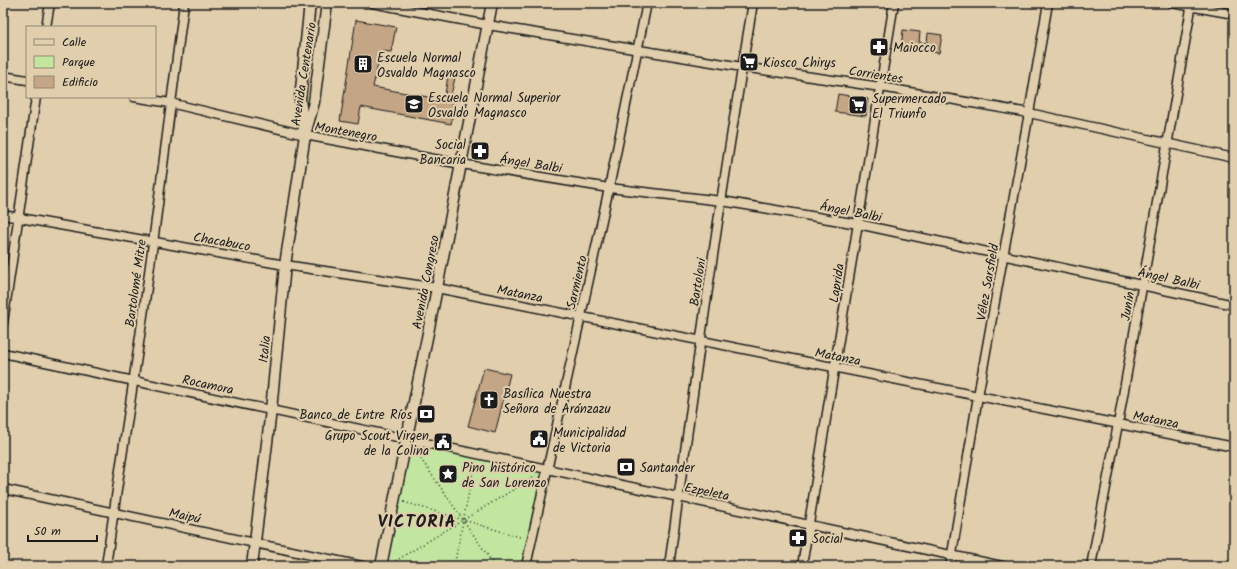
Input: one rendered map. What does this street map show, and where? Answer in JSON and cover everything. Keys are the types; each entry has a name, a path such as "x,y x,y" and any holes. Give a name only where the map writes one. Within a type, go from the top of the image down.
{"street":[{"path":"46,26 50,3"},
{"name":"Bartolomé Mitre","path":"106,566 134,381 184,3"},
{"name":"Avenida Centenario","path":"305,136 300,99 310,3"},
{"name":"Avenida Centenario","path":"305,136 314,102 327,3"},
{"name":"Corrientes","path":"372,3 488,25 637,50 881,87 1029,113 1234,158"},
{"name":"Avenida Congreso","path":"381,566 492,3"},
{"name":"Sarmiento","path":"526,566 648,3"},
{"name":"Bartoloni","path":"669,566 701,341 753,3"},
{"name":"Laprida","path":"802,566 894,3"},
{"name":"Vélez Sarsfield","path":"950,566 978,396 1048,3"},
{"path":"1172,3 1192,5 1234,14"},
{"name":"Junín","path":"1091,566 1118,424 1192,5"},
{"path":"3,76 26,80"},
{"path":"3,323 36,98"},
{"name":"Montenegro","path":"140,98 170,103 305,136 460,164"},
{"name":"Italia","path":"252,566 271,410 285,265 305,136"},
{"name":"Ángel Balbi","path":"460,164 609,188 722,201 858,224 1234,305"},
{"name":"Chacabuco","path":"3,215 285,265 437,288"},
{"name":"Matanza","path":"437,288 1234,446"},
{"name":"Rocamora","path":"3,353 407,439"},
{"name":"Ezpeleta","path":"407,439 1002,566"},
{"name":"Maipú","path":"3,489 362,566"}],"path":[{"path":"407,439 495,566"},
{"path":"454,566 476,454"},
{"path":"387,566 548,469"},
{"path":"394,500 532,541"}],"green space":[{"path":"407,439 548,469 526,566 381,566"}],"building":[{"name":"Escuela Normal Osvaldo Magnasco","path":"356,20 396,27 391,52 381,51 373,87 444,100 448,76 455,78 449,103 455,104 451,124 361,107 358,124 340,121"},
{"path":"903,30 920,32 919,42 927,43 928,33 942,35 939,53 924,51 925,47 918,46 917,49 901,47"},
{"path":"838,94 868,99 866,116 835,112"},
{"name":"Basílica Nuestra Señora de Aránzazu","path":"484,368 510,374 495,433 468,426"}],"place":[{"name":"Maiocco","path":"879,47"},
{"name":"Kiosco Chirys","path":"749,62"},
{"name":"Escuela Normal Osvaldo Magnasco","path":"363,64"},
{"name":"Escuela Normal Superior Osvaldo Magnasco","path":"414,104"},
{"name":"Supermercado El Triunfo","path":"858,105"},
{"name":"Social Bancaria","path":"480,151"},
{"name":"Basílica Nuestra Señora de Aránzazu","path":"489,400"},
{"name":"Banco de Entre Ríos","path":"426,414"},
{"name":"Municipalidad de Victoria","path":"539,439"},
{"name":"Grupo Scout Virgen de la Colina","path":"443,442"},
{"name":"Santander","path":"626,467"},
{"name":"Pino histórico de San Lorenzo","path":"448,474"},
{"name":"Social","path":"798,538"}],"district":[{"name":"VICTORIA","path":"417,521"}]}
